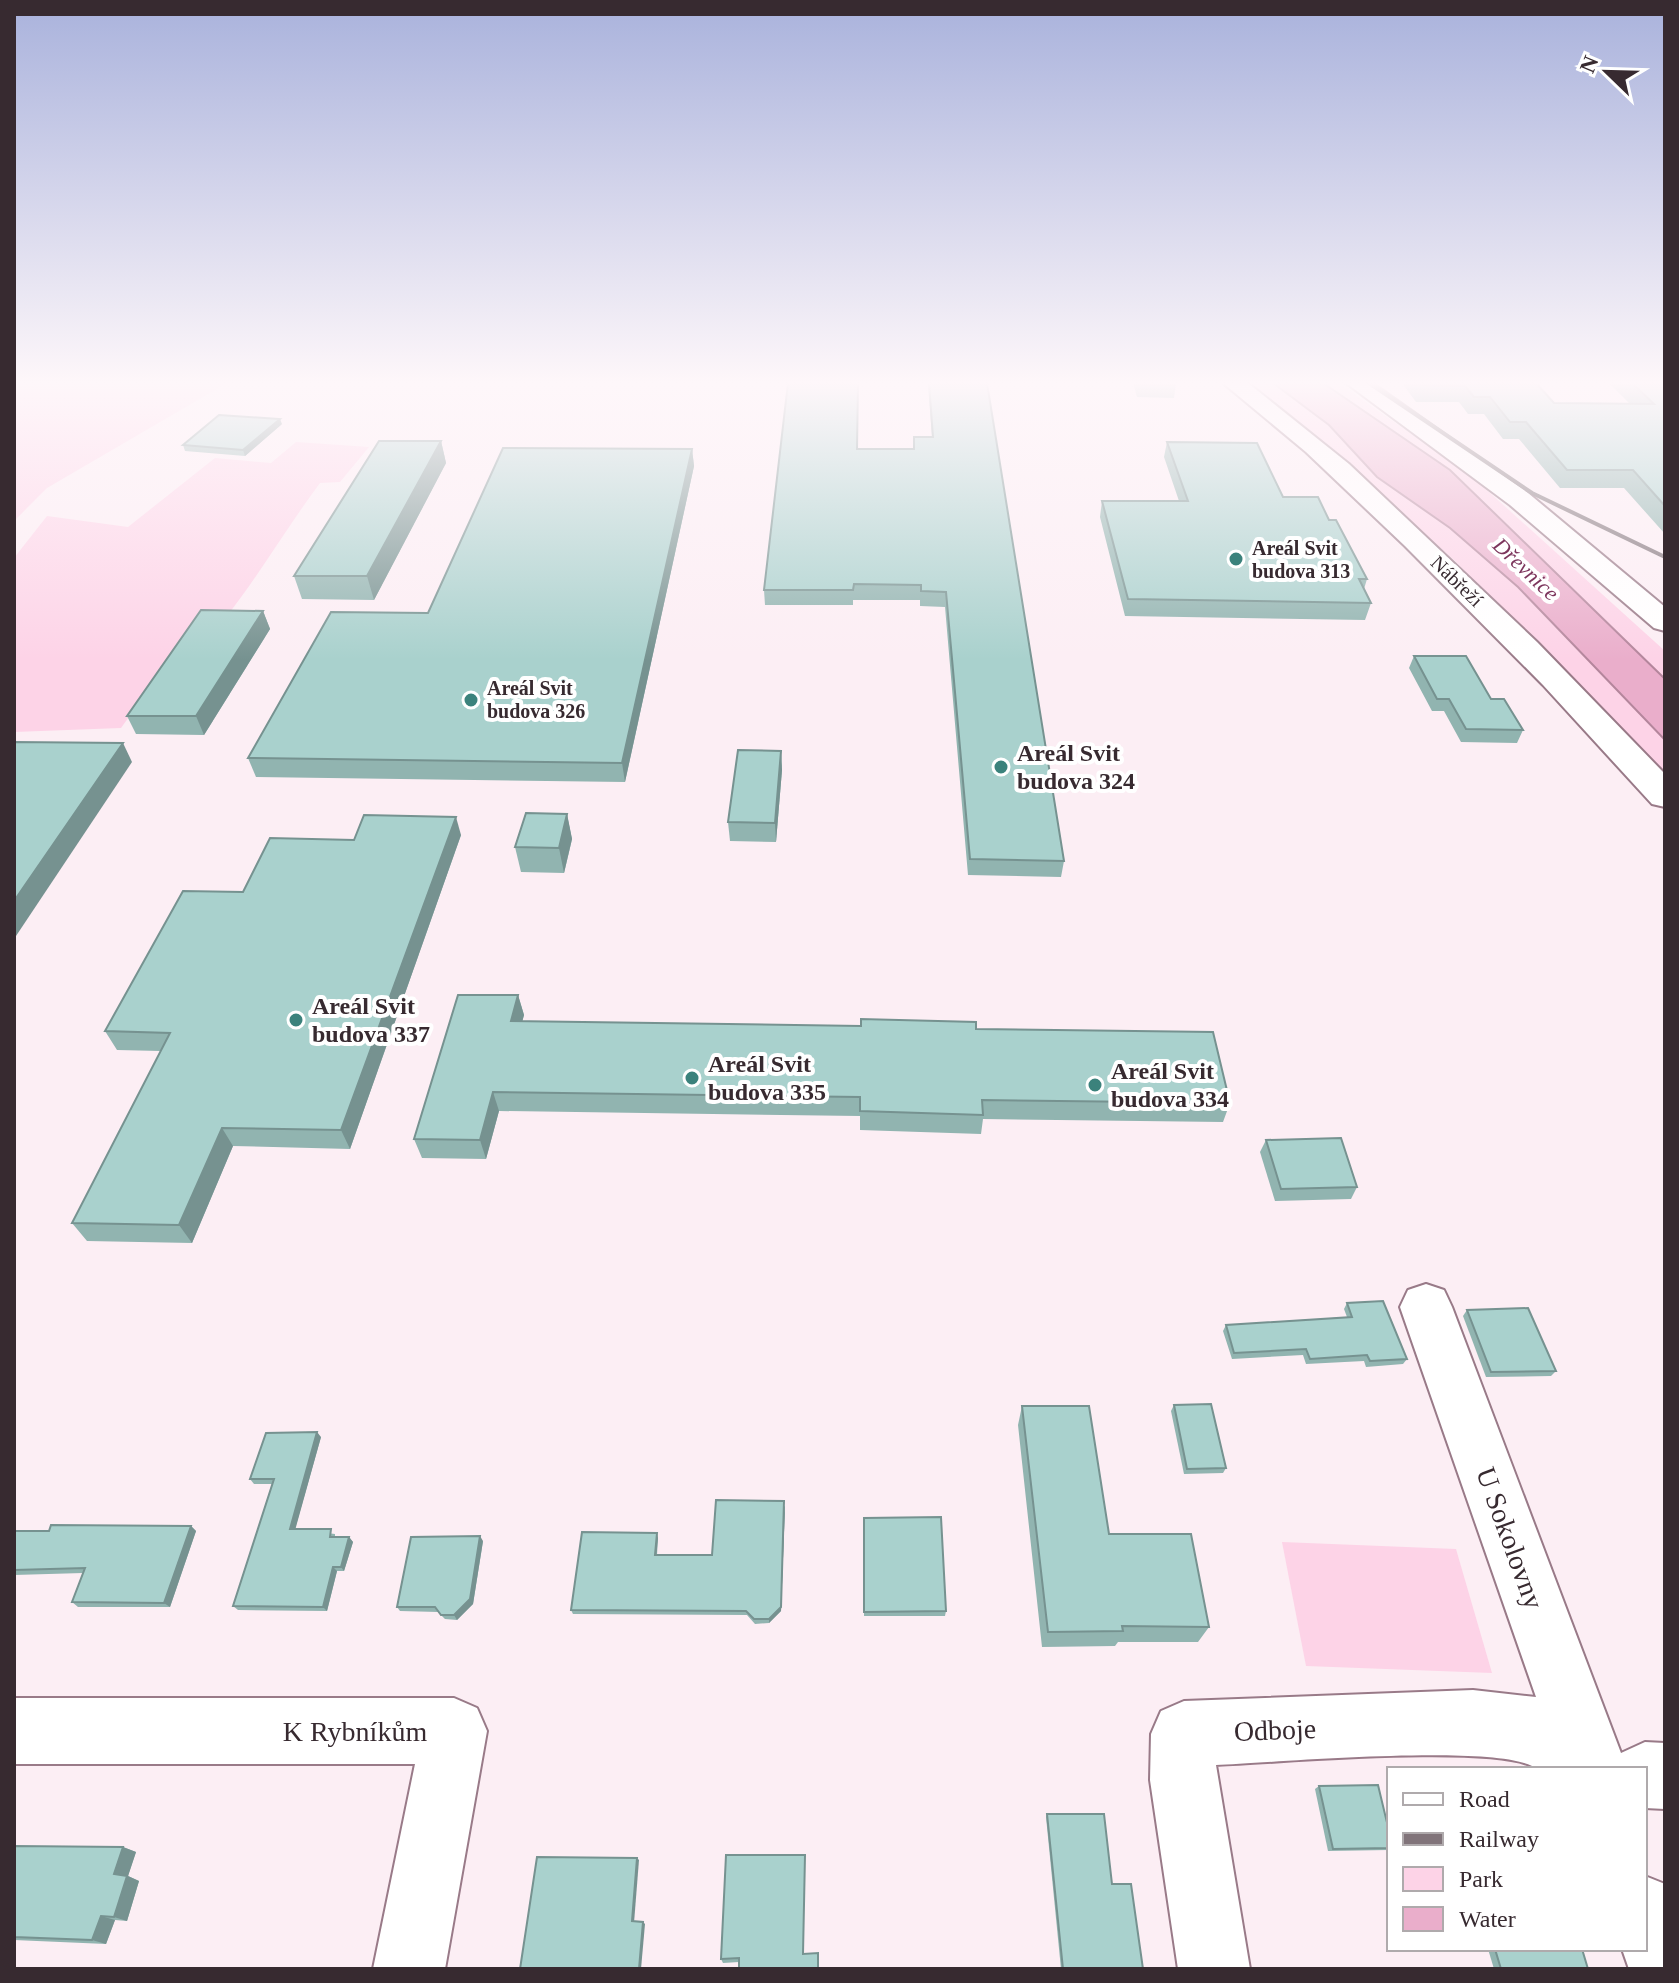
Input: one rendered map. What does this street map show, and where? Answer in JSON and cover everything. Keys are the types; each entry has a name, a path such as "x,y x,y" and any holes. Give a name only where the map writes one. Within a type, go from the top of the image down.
{"street":[{"name":"Nábřeží","path":"1346,476 1549,670 1665,796"},
{"path":"1486,476 1665,622"},
{"name":"U Sokolovny","path":"1426,1307 1591,1767"},
{"name":"Odboje","path":"1214,1969 1183,1780 1184,1734 1473,1722 1540,1730 1589,1767"},
{"name":"K Rybníkům","path":"14,1731 454,1731 409,1969"},
{"path":"1647,1917 1665,1968"}],"green space":[{"path":"14,476 68,476 47,488 14,521"},
{"path":"193,476 345,476 340,482 320,483 226,617 200,618 121,728 14,732 14,558 47,516 128,527"},
{"path":"1358,476 1471,476 1665,651 1665,781 1455,561"},
{"path":"1282,1542 1456,1549 1492,1673 1306,1666"}],"water":[{"name":"Dřevnice","path":"1456,476 1665,679 1665,740 1518,587 1450,528 1377,477"}],"building":[{"path":"357,476 422,476 367,576 294,576"},
{"path":"490,476 686,476 622,763 248,758 331,612 428,613"},
{"path":"777,476 1002,476 1064,861 970,859 946,592 921,591 921,585 854,584 853,590 764,590"},
{"path":"1179,476 1273,476 1283,497 1318,497 1329,520 1336,520 1367,579 1359,579 1371,603 1128,599 1102,501 1188,501"},
{"path":"1638,476 1665,476 1665,506"},
{"path":"201,610 263,611 196,716 127,716"},
{"path":"1414,656 1466,656 1491,699 1504,699 1523,730 1466,729 1449,699 1437,699"},
{"path":"14,742 123,743 14,901"},
{"path":"738,750 781,751 775,823 728,822"},
{"path":"526,813 567,814 559,848 515,847"},
{"name":"Areál Svit budova 337","path":"364,815 456,817 341,1130 222,1128 179,1225 72,1223 170,1033 105,1031 183,891 243,892 270,838 354,840"},
{"path":"458,995 518,995 511,1021 861,1026 861,1019 976,1022 976,1029 1213,1032 1230,1103 982,1100 983,1115 860,1111 860,1097 493,1092 480,1140 414,1139"},
{"path":"1341,1138 1357,1187 1281,1189 1266,1140"},
{"path":"1383,1301 1407,1359 1370,1361 1367,1355 1310,1359 1306,1349 1234,1353 1226,1325 1352,1317 1347,1303"},
{"path":"1528,1308 1556,1371 1491,1372 1467,1310"},
{"path":"1211,1404 1226,1468 1187,1469 1174,1405"},
{"path":"1022,1406 1089,1406 1109,1534 1191,1534 1209,1627 1122,1626 1123,1631 1048,1632"},
{"path":"317,1432 290,1529 331,1529 330,1537 349,1537 341,1567 333,1567 323,1607 233,1606 274,1479 250,1479 266,1433"},
{"path":"716,1500 784,1501 781,1607 769,1619 754,1619 746,1611 571,1610 582,1532 657,1533 655,1555 712,1555"},
{"path":"941,1517 946,1611 864,1612 864,1518"},
{"path":"51,1525 191,1526 164,1603 72,1602 85,1568 14,1570 14,1531 49,1531"},
{"path":"480,1536 470,1599 454,1615 441,1615 435,1607 397,1607 411,1537"},
{"path":"1378,1785 1387,1823 1387,1848 1333,1849 1319,1786"},
{"path":"1047,1814 1104,1814 1112,1884 1131,1884 1143,1969 1063,1969"},
{"path":"14,1846 123,1847 114,1874 127,1876 114,1917 101,1916 92,1940 14,1937"},
{"path":"726,1855 805,1855 803,1954 818,1953 818,1969 739,1969 739,1958 721,1959"},
{"path":"537,1857 637,1858 632,1921 643,1922 639,1969 520,1969"},
{"path":"1496,1951 1583,1951 1588,1969 1501,1969"}],"railway":[{"path":"1506,476 1532,493 1665,557"}],"place":[{"name":"Areál Svit budova 313","path":"1236,559"},
{"name":"Areál Svit budova 326","path":"471,700"},
{"name":"Areál Svit budova 324","path":"1001,767"},
{"name":"Areál Svit budova 337","path":"296,1020"},
{"name":"Areál Svit budova 335","path":"692,1078"},
{"name":"Areál Svit budova 334","path":"1095,1085"}]}
